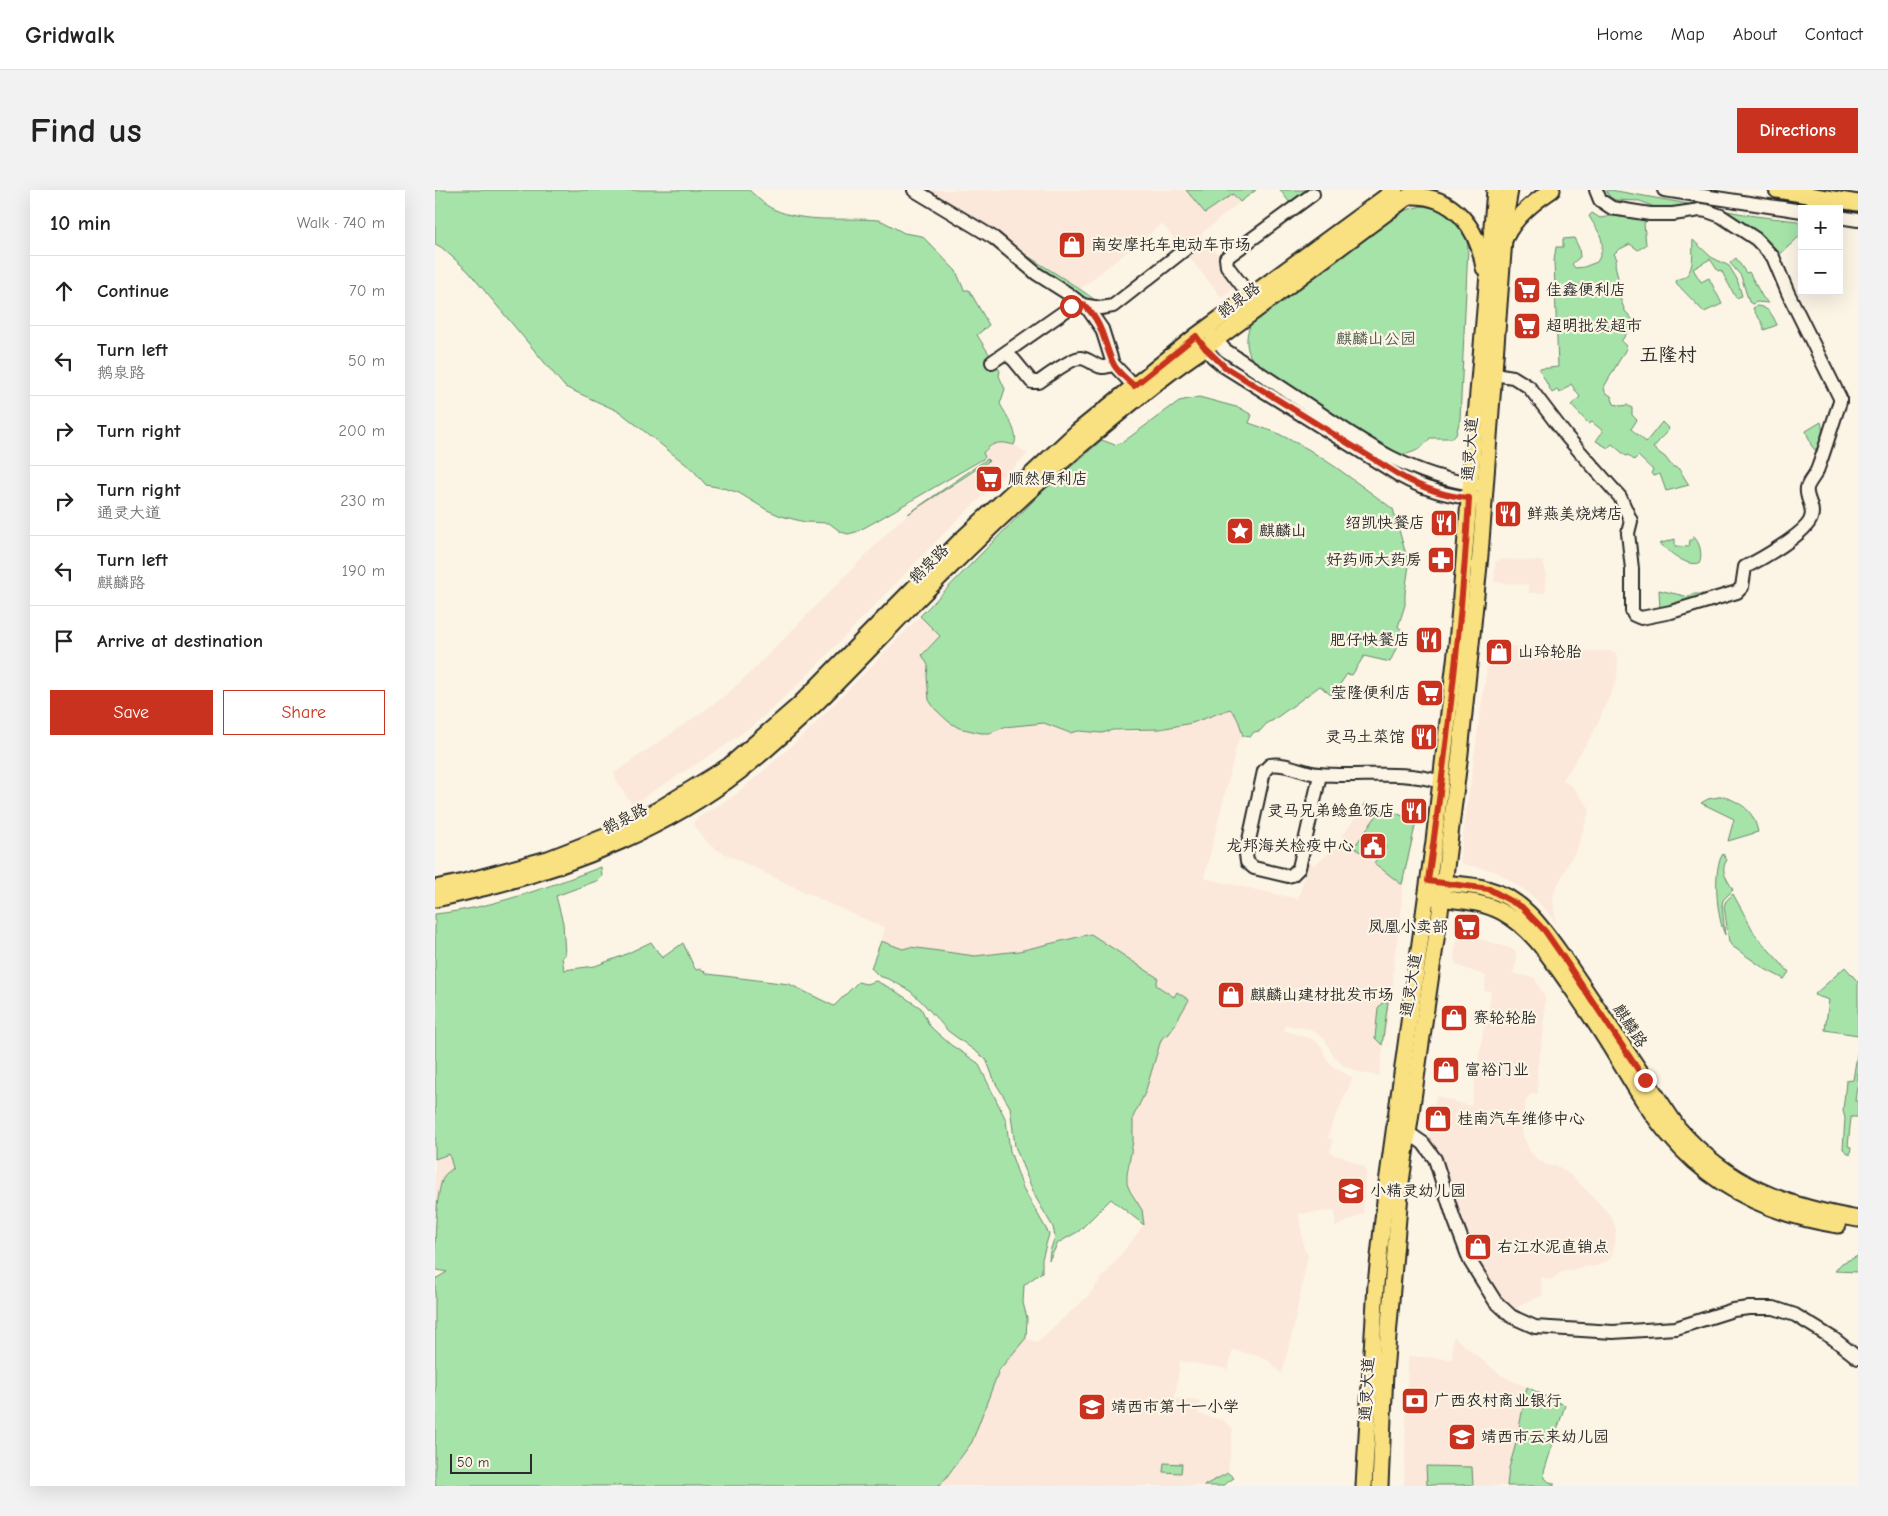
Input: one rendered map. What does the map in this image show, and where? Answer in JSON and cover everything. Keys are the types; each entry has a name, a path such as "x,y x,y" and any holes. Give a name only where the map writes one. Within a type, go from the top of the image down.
{"main road":[{"name":"通灵大道","path":"1363,1486 1376,1284 1387,1183 1435,890 1460,753 1477,492 1487,287 1495,190"},
{"name":"通灵大道","path":"1380,1486 1390,1300 1401,1182 1435,890 1441,782 1457,644 1493,374 1510,190"},
{"path":"1504,241 1509,229 1524,213 1552,190"},
{"path":"1777,190 1858,204"},
{"path":"1407,192 1454,208 1465,220 1478,244 1484,265 1487,287"},
{"name":"鹅泉路","path":"435,899 512,880 598,852 660,821 739,772 820,699 917,600 1040,480 1172,370 1250,296 1407,192"},
{"name":"鹅泉路","path":"435,888 548,859 607,836 655,811 729,766 797,706 960,541 1077,432 1134,386 1206,338 1407,192"},
{"name":"麒麟路","path":"1435,890 1489,889 1522,907 1537,922 1569,965 1666,1112 1707,1158 1756,1190 1805,1208 1858,1220"},
{"name":"麒麟路","path":"1435,890 1491,907 1515,920 1543,947 1656,1119 1682,1150 1711,1176 1756,1203 1807,1220 1858,1228"}],"street":[{"path":"914,190 994,238 1037,274 1083,304 1102,330 1113,364 1134,386"},
{"path":"1493,374 1513,378 1529,387 1567,437 1620,496 1631,521 1628,533 1632,569 1631,611 1635,616 1641,618 1671,612 1737,592 1742,588 1745,567 1779,548 1806,528 1812,511 1807,487 1819,468 1840,398 1788,293 1773,257 1756,238 1717,214 1700,210 1673,214 1650,214 1612,208 1600,200 1596,190"},
{"path":"1664,190 1798,211"},
{"path":"1250,296 1227,266 1226,258 1313,194"},
{"path":"1843,218 1858,220"},
{"path":"992,362 1075,304 1101,308 1113,306 1188,247"},
{"path":"1206,338 1388,456 1411,468 1477,492"},
{"path":"1006,352 1015,360 1032,382 1035,383 1075,359 1086,360 1100,367 1108,367 1113,364"},
{"path":"1320,775 1299,868 1292,875 1288,876 1253,868 1247,862 1247,854 1264,771 1267,767 1274,764 1320,775 1387,774 1419,777 1441,782"},
{"path":"1407,1132 1423,1143 1435,1158 1453,1216 1470,1260 1495,1301 1517,1320 1535,1327 1613,1332 1676,1328 1733,1310 1774,1308 1795,1315 1834,1339 1858,1358"}],"shaded area":[{"name":"南安摩托车电动车市场","path":"920,190 1186,190 1205,213 1234,194 1240,202 1201,234 1220,257 1221,263 1235,287 1222,298 1162,224 1080,289 1049,268"},
{"path":"1004,442 1014,445 1028,454 953,524 798,685 755,724 720,749 632,805 616,780 614,773 725,696 752,671 897,523 908,514 978,470 989,461 982,454 989,446"},
{"path":"1502,559 1543,561 1547,575 1545,593 1529,593 1528,585 1494,582 1495,562"},
{"name":"麒麟山建材批发市场","path":"920,616 940,636 928,665 929,700 935,709 949,722 971,731 990,733 1004,727 1044,723 1070,733 1144,731 1192,723 1230,709 1234,713 1243,736 1238,741 1204,878 1298,899 1309,861 1314,865 1329,853 1366,801 1386,811 1388,808 1417,821 1402,893 1393,984 1379,1076 1361,1073 1342,1065 1332,1054 1325,1039 1310,1029 1286,1025 1283,1030 1315,1040 1322,1047 1326,1059 1334,1067 1353,1078 1328,1138 1333,1140 1330,1153 1366,1168 1363,1214 1335,1227 1335,1211 1299,1214 1304,1249 1308,1255 1282,1374 1269,1361 1261,1357 1233,1350 1228,1369 1180,1361 1175,1398 1200,1401 1199,1414 1223,1420 1233,1429 1228,1473 1203,1486 940,1486 972,1442 999,1370 1026,1338 1037,1342 1086,1298 1144,1225 1142,1210 1127,1184 1133,1141 1133,1117 1145,1093 1161,1040 1169,1034 1189,999 1174,997 1091,934 1019,951 975,956 910,947 903,949 881,941 885,928 834,906 715,849 707,842 693,823 697,818 735,795 807,732"},
{"path":"1490,644 1576,652 1616,652 1618,661 1617,679 1594,732 1563,780 1573,787 1590,809 1578,846 1555,890 1553,899 1556,924 1547,911 1530,894 1495,871 1462,864 1460,856"},
{"path":"1459,932 1515,950 1517,959 1513,973 1535,978 1545,998 1544,1031 1537,1069 1538,1093 1530,1095 1526,1101 1522,1128 1523,1136 1530,1151 1537,1159 1551,1166 1556,1165 1572,1176 1598,1202 1611,1216 1616,1229 1615,1242 1609,1260 1597,1266 1560,1273 1551,1280 1541,1277 1543,1295 1509,1313 1475,1265 1428,1139 1436,1096 1471,1106 1483,1032 1489,1008 1491,992 1484,990 1486,976 1456,965 1454,955"},
{"path":"449,1154 453,1168 444,1175 439,1190 435,1217 435,1159"},
{"name":"靖西市云来幼儿园","path":"1453,1336 1501,1375 1527,1387 1509,1468 1507,1486 1404,1486 1408,1356 1452,1359"}],"green space":[{"path":"435,190 749,190 763,203 786,214 825,219 878,220 904,233 922,236 956,271 964,290 969,290 989,325 977,335 1000,371 999,376 1005,389 1000,404 1014,430 1014,445 1000,443 993,445 983,453 985,457 983,459 871,524 848,534 841,532 829,523 805,522 781,516 739,493 706,485 693,470 620,412 565,387 468,271 435,244"},
{"path":"1186,190 1256,190 1240,202 1233,194 1205,213"},
{"path":"1280,190 1310,190 1290,203"},
{"path":"1611,190 1755,216 1797,221 1798,238 1776,258 1776,249 1737,221 1659,209 1640,201 1615,200 1606,191"},
{"name":"麒麟山公园","path":"1422,206 1447,213 1453,218 1462,230 1468,247 1460,419 1456,435 1453,438 1430,438 1417,450 1407,454 1396,454 1390,453 1252,360 1247,345 1247,335 1253,320 1406,210"},
{"path":"1592,213 1600,218 1612,216 1649,220 1644,223 1646,245 1638,250 1630,244 1614,254 1617,259 1615,264 1619,283 1618,293 1625,311 1635,322 1622,340 1627,347 1604,387 1605,392 1611,396 1614,404 1627,405 1632,408 1632,415 1637,420 1631,429 1646,442 1662,422 1669,429 1653,448 1665,457 1672,466 1679,469 1689,485 1666,491 1660,474 1653,476 1651,473 1653,470 1638,456 1634,460 1612,444 1608,448 1596,441 1603,431 1592,422 1589,424 1571,405 1580,397 1571,384 1560,393 1557,390 1552,393 1539,369 1558,367 1554,261 1556,247 1563,247 1563,239 1574,238 1579,248 1580,257 1572,264 1575,268 1597,262 1602,249 1602,243 1599,232 1589,216"},
{"path":"1693,240 1711,257 1729,266 1737,279 1742,296 1736,298 1721,270 1718,271 1710,259 1693,269 1701,282 1709,278 1722,304 1704,312 1677,284 1676,281 1684,278 1691,268"},
{"path":"1006,242 1099,303 1087,300 1062,287"},
{"path":"1736,258 1746,273 1749,272 1763,298 1769,303 1757,302 1752,304 1749,302 1741,276 1730,263"},
{"path":"1757,306 1770,312 1777,325 1764,330 1763,324 1753,308"},
{"path":"1199,397 1240,408 1252,415 1249,423 1275,432 1308,449 1393,509 1409,565 1405,605 1398,627 1404,631 1390,662 1364,656 1352,675 1347,674 1332,696 1320,686 1268,722 1260,731 1254,732 1250,737 1243,736 1237,718 1230,709 1192,723 1160,729 1113,730 1102,733 1079,731 1070,733 1044,723 1004,727 990,733 981,733 959,728 949,722 935,709 929,700 928,665 922,655 940,636 920,616 1044,490 1102,440 1115,445 1123,442 1179,401"},
{"path":"1821,422 1822,437 1815,450 1806,431"},
{"path":"987,459 989,461 908,514"},
{"path":"1693,536 1700,549 1699,563 1694,564 1683,561 1659,544 1675,539 1675,546 1689,547"},
{"path":"1659,590 1689,597 1693,594 1715,594 1660,609"},
{"path":"1724,796 1747,809 1753,818 1758,832 1728,841 1734,819 1701,803 1708,799"},
{"path":"1366,803 1387,812 1389,810 1416,822 1402,884 1374,863 1386,847 1373,837 1360,852 1354,847 1377,815 1364,806"},
{"path":"1723,854 1727,860 1724,872 1733,890 1723,900 1722,905 1725,935 1720,917 1717,893 1718,870"},
{"path":"601,867 602,877 599,880 556,896 563,923 565,955 562,957 564,970 595,966 651,942 662,958 683,943 696,970 701,969 708,974 789,984 834,1006 858,982 866,984 876,981 921,1008 929,1025 935,1031 951,1045 978,1063 1006,1120 1010,1151 1023,1188 1049,1234 1042,1259 1042,1272 1024,1285 1023,1303 1027,1318 1026,1338 999,1370 972,1442 940,1486 435,1486 435,1279 447,1272 437,1270 435,1266 436,1219 441,1184 444,1176 453,1168 449,1154 435,1159 435,914 499,902"},
{"path":"1733,894 1756,936 1789,972 1784,979 1765,969 1729,942 1724,906"},
{"path":"1091,934 1158,978 1156,985 1174,997 1177,992 1189,1000 1169,1034 1161,1040 1145,1093 1133,1117 1133,1141 1127,1184 1142,1210 1144,1225 1111,1199 1079,1231 1058,1243 1049,1260 1055,1237 1053,1227 1036,1198 1023,1167 1015,1146 1010,1107 995,1082 986,1059 948,1031 910,991 891,980 879,976 871,968 881,941 903,949 910,947 975,956 1019,951"},
{"path":"1845,967 1858,982 1858,1035 1825,1030 1829,1000 1814,995"},
{"path":"1388,1002 1382,1045 1375,1038 1378,1008 1382,1003"},
{"path":"1858,1048 1858,1080 1855,1101 1858,1101 1858,1117 1851,1117 1848,1146 1851,1147 1850,1155 1843,1149 1845,1118 1843,1111 1846,1081 1853,1080"},
{"path":"1858,1256 1858,1272 1835,1271 1842,1263"},
{"path":"1527,1387 1565,1405 1544,1472 1545,1478 1549,1482 1554,1483 1554,1486 1507,1486 1509,1468"},
{"path":"1164,1463 1182,1464 1181,1473 1163,1472"},
{"path":"1426,1466 1472,1467 1473,1485 1427,1485"},
{"path":"1228,1473 1234,1478 1222,1486 1203,1486"}],"place":[{"name":"南安摩托车电动车市场","path":"1072,245"},
{"name":"佳鑫便利店","path":"1527,290"},
{"name":"超明批发超市","path":"1527,326"},
{"name":"顺然便利店","path":"989,479"},
{"name":"鲜燕美烧烤店","path":"1508,514"},
{"name":"绍凯快餐店","path":"1444,523"},
{"name":"麒麟山","path":"1240,531"},
{"name":"好药师大药房","path":"1441,560"},
{"name":"肥仔快餐店","path":"1429,640"},
{"name":"山玲轮胎","path":"1499,652"},
{"name":"莹隆便利店","path":"1430,693"},
{"name":"灵马土菜馆","path":"1424,737"},
{"name":"灵马兄弟鲶鱼饭店","path":"1414,811"},
{"name":"龙邦海关检疫中心","path":"1373,846"},
{"name":"凤凰小卖部","path":"1467,927"},
{"name":"麒麟山建材批发市场","path":"1231,995"},
{"name":"赛轮轮胎","path":"1454,1018"},
{"name":"富裕门业","path":"1446,1070"},
{"name":"桂南汽车维修中心","path":"1438,1119"},
{"name":"小精灵幼儿园","path":"1351,1191"},
{"name":"右江水泥直销点","path":"1478,1247"},
{"name":"广西农村商业银行","path":"1415,1401"},
{"name":"靖西市第十一小学","path":"1092,1407"},
{"name":"靖西市云来幼儿园","path":"1462,1437"}],"district":[{"name":"五隆村","path":"1668,355"}],"route":[{"path":"1071,306 1083,304 1092,314 1102,330 1113,364 1134,386 1196,336 1213,357 1225,367 1401,476 1413,483 1443,494 1469,498 1457,644 1428,881 1489,889 1522,907 1545,931 1645,1080"}]}
